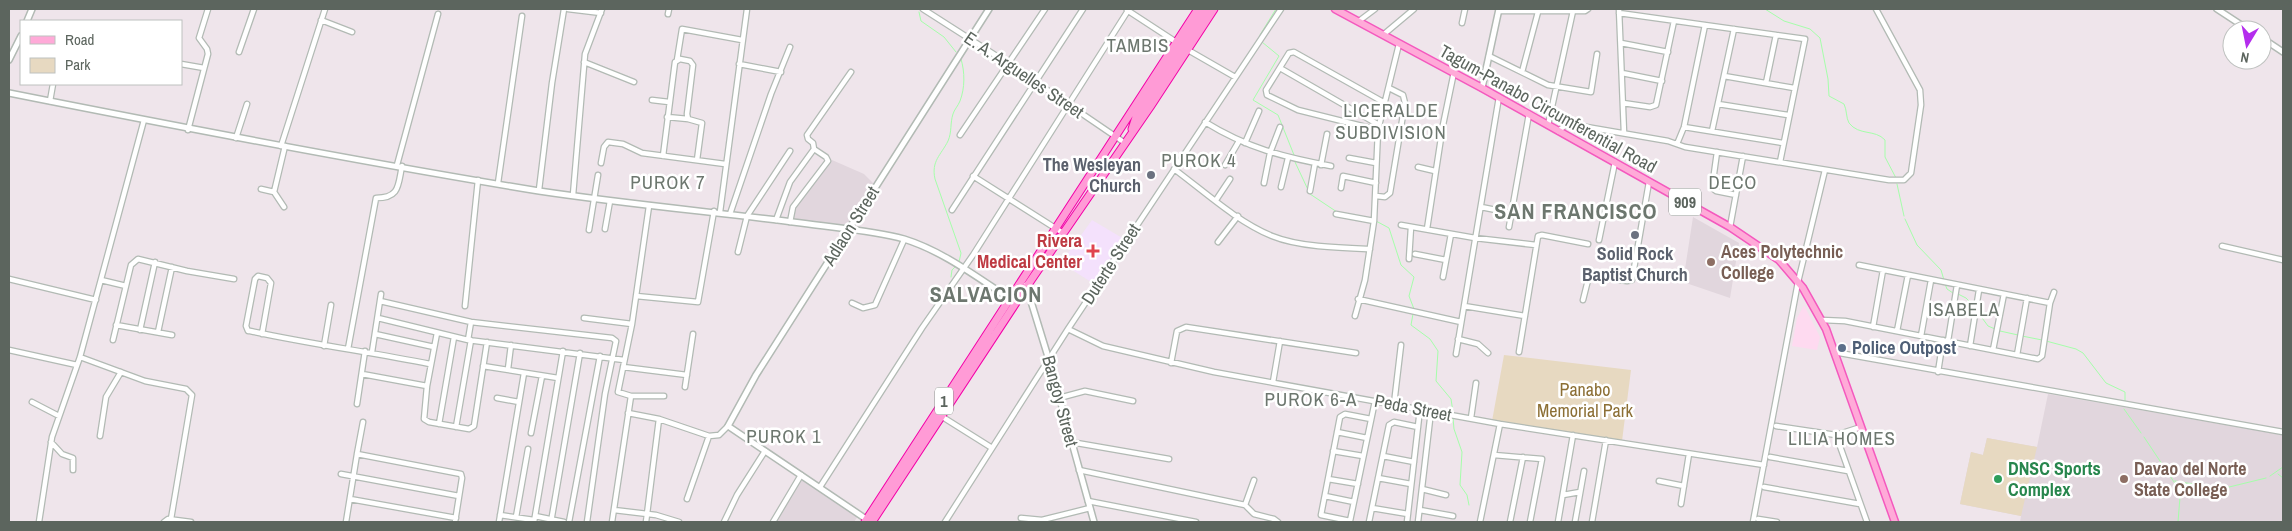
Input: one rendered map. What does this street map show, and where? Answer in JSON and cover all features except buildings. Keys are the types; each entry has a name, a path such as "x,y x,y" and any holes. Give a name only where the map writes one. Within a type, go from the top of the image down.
{"highway":[{"name":"1","path":"1024,284 1056,229 1176,42 1200,12 1206,9"},
{"name":"1","path":"869,521 1013,300 1081,207 1214,9"},
{"name":"1","path":"1126,141 1138,114 1200,12"},
{"name":"1","path":"1116,134 1138,114"},
{"path":"1073,202 1081,207"}],"main road":[{"name":"Tagum-Panabo Circumferential Road","path":"1335,9 1454,72 1730,227 1779,260 1798,282 1822,320 1895,522"}],"street":[{"path":"188,130 208,51 199,38 208,9"},
{"path":"239,52 254,9"},
{"path":"274,192 283,146 325,9"},
{"path":"539,190 552,83 564,9"},
{"path":"568,9 602,11 590,37 584,62 572,195"},
{"path":"636,296 698,302 717,212 747,9"},
{"name":"E. A. Arguelles Street","path":"923,9 1126,141"},
{"name":"Adlaon Street","path":"728,426 760,369 989,9"},
{"path":"960,135 1045,9"},
{"path":"952,210 1083,9"},
{"path":"820,487 963,268 1128,9 1176,42"},
{"name":"Duterte Street","path":"945,522 1068,329 1281,9"},
{"path":"1359,21 1375,9"},
{"path":"1383,35 1414,9"},
{"path":"1462,23 1465,9"},
{"path":"1482,88 1499,10 1585,11 1588,9"},
{"path":"1558,131 1566,126 1575,125 1825,170 1896,181 1908,179 1911,174 1921,94 1892,34 1876,9"},
{"path":"2217,9 2234,20"},
{"path":"1522,72 1536,11"},
{"path":"1548,125 1573,11"},
{"path":"1624,133 1619,11 1805,39 1788,115 1780,162"},
{"path":"348,349 376,198 390,196 395,193 438,14"},
{"path":"498,183 522,16"},
{"path":"321,20 352,32"},
{"path":"1623,103 1653,107 1657,102 1674,20"},
{"path":"1677,144 1684,126 1705,25"},
{"path":"663,156 669,102 682,29 742,40"},
{"path":"1712,131 1734,29"},
{"path":"1766,83 1776,35"},
{"path":"9,60 20,38"},
{"path":"1620,43 1668,52"},
{"path":"1354,316 1365,280 1374,221 1379,128 1399,44"},
{"path":"2272,45 2283,52"},
{"path":"730,214 771,94 790,47"},
{"path":"1188,50 1235,77"},
{"path":"1379,128 1298,110 1267,95 1267,87 1289,53 1297,52 1385,103"},
{"path":"1489,56 1548,85 1591,92 1597,54"},
{"path":"677,60 690,61 693,65 688,119"},
{"path":"584,62 634,82"},
{"path":"182,64 204,68"},
{"path":"739,64 781,72"},
{"path":"1280,68 1379,128"},
{"path":"776,220 790,182 814,149 813,143 808,139 807,135 851,72"},
{"path":"1427,229 1435,171 1454,72"},
{"path":"1622,73 1662,80"},
{"path":"1724,76 1794,88"},
{"path":"50,101 53,85"},
{"path":"1376,196 1385,197 1390,193 1406,103 1402,95 1389,88"},
{"path":"9,93 188,130 478,180 595,199 717,212 849,230 904,240 963,268 1013,300"},
{"path":"1456,354 1499,97"},
{"path":"652,100 669,102"},
{"path":"236,138 247,104"},
{"path":"1718,104 1788,115"},
{"path":"1245,143 1259,111"},
{"path":"1509,227 1529,114"},
{"path":"667,117 688,119 702,123 697,160"},
{"path":"39,522 51,442 80,356 144,120"},
{"path":"1205,122 1240,141 1270,154 1331,166"},
{"path":"1684,126 1783,143"},
{"path":"1264,183 1270,154 1280,127"},
{"path":"1310,191 1327,134"},
{"path":"1224,165 1240,141"},
{"path":"601,163 604,146 608,142 623,144 639,153 725,164"},
{"path":"790,222 793,207 828,161 826,157 814,149"},
{"path":"738,252 746,216 790,152"},
{"path":"1717,152 1712,188 1716,191 1736,195"},
{"path":"1730,227 1743,156"},
{"path":"1281,187 1288,158"},
{"path":"1349,158 1376,163"},
{"path":"1599,240 1615,162"},
{"path":"1418,167 1435,171"},
{"path":"1174,169 1238,216 1262,231 1281,239 1319,245 1370,249"},
{"path":"1753,522 1798,282 1825,170"},
{"path":"589,230 598,175"},
{"path":"973,176 1063,233"},
{"path":"1341,188 1343,176 1376,183"},
{"path":"1216,200 1230,179"},
{"path":"465,306 478,180"},
{"path":"1584,300 1588,280 1591,276 1632,280 1649,182"},
{"path":"261,189 274,192 284,207"},
{"path":"605,229 610,201"},
{"path":"650,206 632,324 618,392 630,396 664,396"},
{"path":"1481,208 1511,213"},
{"path":"1336,214 1374,221"},
{"path":"1218,242 1238,216"},
{"path":"1401,225 1475,238 1536,245"},
{"path":"1409,259 1411,227"},
{"path":"1443,278 1451,234"},
{"path":"1519,352 1538,236 1542,235 1588,244"},
{"path":"852,303 863,308 875,305 904,240"},
{"path":"2222,246 2283,260"},
{"path":"1415,254 1446,260"},
{"path":"113,340 131,265 135,260 143,259 172,267 234,279"},
{"path":"140,330 155,262"},
{"path":"1859,265 2050,303"},
{"path":"158,332 172,267"},
{"path":"1873,327 1883,270"},
{"path":"1897,331 1908,275"},
{"path":"262,334 271,283 269,279 258,276 255,279 246,326 248,331 262,334 324,346 372,352 430,364"},
{"path":"9,279 96,300"},
{"path":"101,280 126,286"},
{"path":"1921,336 1932,280"},
{"name":"Bangoy Street","path":"1024,284 1049,360 1094,522"},
{"path":"1938,372 1957,285"},
{"path":"1970,346 1979,290"},
{"path":"1822,320 1839,320 2038,359 2041,358 2050,303 2054,292"},
{"path":"372,352 381,294"},
{"path":"1993,350 2004,294"},
{"path":"2017,355 2027,298"},
{"path":"1358,299 1461,322"},
{"path":"380,301 471,322 612,338 616,341 605,394 587,522"},
{"path":"324,346 331,304"},
{"path":"1464,306 1525,316"},
{"path":"378,318 469,340 614,357 624,360"},
{"path":"584,318 632,324"},
{"path":"456,427 471,322"},
{"path":"116,325 172,335"},
{"path":"1171,364 1178,332 1182,328 1356,352"},
{"name":"Peda Street","path":"1068,329 1102,346 1171,364 1500,424 1764,465"},
{"path":"437,333 430,364 424,419 439,424 469,429 474,426 487,342"},
{"path":"375,334 434,347"},
{"path":"685,387 694,334"},
{"path":"439,424 454,337"},
{"path":"1458,340 1478,344 1488,353"},
{"path":"1273,382 1280,341"},
{"path":"508,369 511,345"},
{"path":"1394,404 1401,345"},
{"path":"9,350 77,365"},
{"path":"357,404 365,351"},
{"path":"534,520 562,352"},
{"path":"1834,352 2283,432"},
{"path":"551,521 580,354"},
{"path":"80,356 145,381 186,389 192,395 171,519"},
{"path":"569,522 600,356"},
{"path":"483,366 558,378"},
{"path":"623,367 687,376"},
{"path":"100,436 106,397 120,372"},
{"path":"498,522 524,372"},
{"path":"362,374 427,386"},
{"path":"531,433 542,376"},
{"path":"1471,418 1476,383"},
{"path":"1059,398 1086,391 1133,401"},
{"path":"612,522 630,396"},
{"path":"497,398 519,402"},
{"path":"1371,419 1343,414 1340,417 1321,516 1350,521 1375,401"},
{"path":"32,402 59,416"},
{"path":"1407,522 1420,409"},
{"path":"1418,522 1431,411"},
{"path":"628,413 658,419 709,436 719,435 728,426 869,521"},
{"path":"939,414 992,448"},
{"path":"646,522 658,419"},
{"path":"348,522 363,422"},
{"path":"1369,522 1390,423 1418,427"},
{"path":"1480,522 1500,424"},
{"path":"1776,426 1836,435 1861,427"},
{"path":"1337,432 1367,438"},
{"path":"1558,522 1573,435"},
{"path":"1836,435 1866,522"},
{"path":"687,499 709,436"},
{"path":"1592,522 1606,440"},
{"path":"51,442 62,454 73,458 73,470"},
{"path":"1071,442 1169,459"},
{"path":"516,517 528,449"},
{"path":"724,522 737,495 765,450"},
{"path":"1333,451 1364,456"},
{"path":"350,499 455,520 459,496 462,476 458,473 357,454"},
{"path":"1681,504 1689,454"},
{"path":"1494,455 1542,459 1530,522"},
{"path":"1383,456 1414,462"},
{"path":"1510,522 1523,457"},
{"path":"1770,457 1848,471"},
{"path":"1079,470 1245,504 1254,514 1274,519 1278,522"},
{"path":"1575,522 1584,471"},
{"path":"341,474 459,496"},
{"path":"773,522 801,475"},
{"path":"1328,478 1358,484"},
{"path":"1378,478 1411,484"},
{"path":"1245,504 1254,480"},
{"path":"1659,481 1684,486"},
{"path":"1764,487 1860,504"},
{"path":"1422,489 1446,494"},
{"path":"1563,495 1580,492"},
{"path":"1325,496 1354,502"},
{"path":"1088,501 1196,522"},
{"path":"1021,518 1042,520 1090,508"},
{"path":"1372,508 1408,514"},
{"path":"614,510 647,513 678,522"},
{"path":"1420,510 1453,516"},
{"path":"500,514 534,520 564,522"},
{"path":"164,522 166,519 191,522"},
{"path":"1758,519 1777,522"}],"shaded area":[{"path":"832,160 864,174 873,183 874,187 850,225 846,228 791,221 792,211"},
{"name":"Aces Polytechnic College","path":"1693,217 1739,243 1730,298 1683,282"},
{"name":"Rivera Medical Center","path":"1092,220 1124,239 1096,285 1061,263"},
{"path":"1804,305 1820,337 1817,350 1792,346 1797,318"},
{"name":"Davao del Norte State College","path":"2048,394 2283,435 2283,522 2020,522 2021,516 1960,504 1971,452 1983,455 1987,438 2037,447"},
{"path":"800,481 807,481 858,516 854,522 776,522"}],"green space":[{"name":"Panabo Memorial Park","path":"1504,355 1631,370 1622,441 1492,421"},
{"name":"DNSC Sports Complex","path":"1987,438 2037,447 2021,516 1960,504 1971,452 1983,455"}],"waterway":[{"path":"1260,35 1276,9"},
{"path":"1765,9 1784,21 1810,29 1820,38 1828,79 1829,96 1844,104 1848,121 1853,127 1857,130 1877,135 1885,140 1885,157 1896,178"},
{"path":"919,12 921,21 944,37 956,52"},
{"path":"1262,42 1279,56 1253,100 1278,115 1294,155"},
{"path":"959,262 961,253 935,179 934,167 937,158 948,141 953,114 962,96 964,80 961,59"},
{"path":"1295,162 1310,194 1337,212"},
{"path":"1897,184 1904,216"},
{"path":"1905,219 1917,245 1941,270 1944,280"},
{"path":"1376,221 1389,228 1401,265 1414,277 1409,296 1414,309"},
{"path":"951,277 952,270 955,267"},
{"path":"1945,284 1947,289 1953,293"},
{"path":"1958,294 1966,298 1975,307"},
{"path":"1977,311 1988,326 1995,329"},
{"path":"1413,314 1411,325 1430,339 1438,351 1436,381 1451,399 1453,412"},
{"path":"2000,331 2018,335"},
{"path":"2022,336 2042,340"},
{"path":"2046,341 2076,349 2083,353 2106,383 2125,392 2125,401"},
{"path":"2124,409 2141,433"},
{"path":"1453,418 1454,429 1462,452 1460,485 1467,495 1469,505"},
{"path":"2144,437 2178,488 2180,497 2178,522"},
{"path":"2270,476 2283,467"},
{"path":"2278,474 2283,478"},
{"path":"2175,481 2221,489 2266,478"}],"place":[{"name":"The Wesleyan Church","path":"1151,175"},
{"name":"Solid Rock Baptist Church","path":"1635,235"},
{"name":"Rivera Medical Center","path":"1093,251"},
{"name":"Aces Polytechnic College","path":"1711,262"},
{"name":"Police Outpost","path":"1842,348"},
{"name":"DNSC Sports Complex","path":"1998,479"},
{"name":"Davao del Norte State College","path":"2124,479"}],"district":[{"name":"TAMBIS","path":"1138,45"},
{"name":"LICERALDE SUBDIVISION","path":"1391,121"},
{"name":"PUROK 4","path":"1199,160"},
{"name":"PUROK 7","path":"668,182"},
{"name":"DECO","path":"1733,182"},
{"name":"SAN FRANCISCO","path":"1576,211"},
{"name":"SALVACION","path":"986,294"},
{"name":"ISABELA","path":"1964,309"},
{"name":"PUROK 6-A","path":"1311,399"},
{"name":"PUROK 1","path":"784,436"},
{"name":"LILIA HOMES","path":"1842,438"}]}
